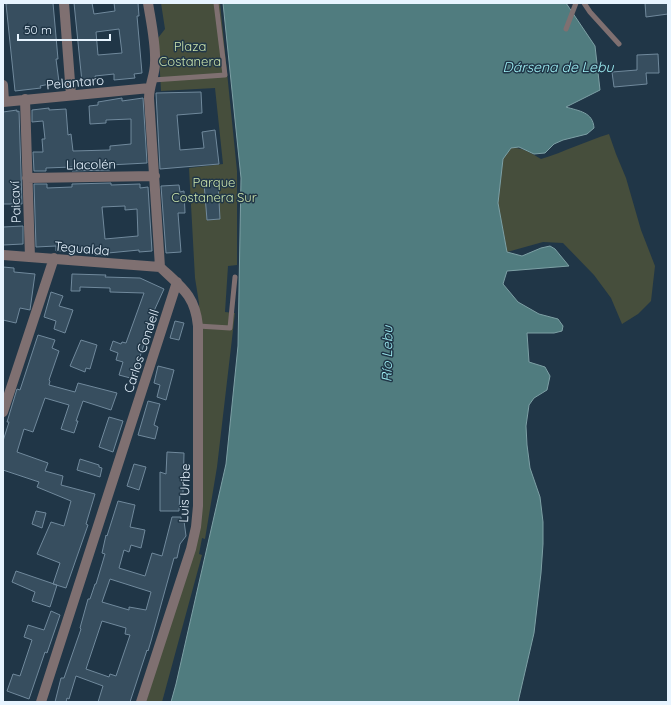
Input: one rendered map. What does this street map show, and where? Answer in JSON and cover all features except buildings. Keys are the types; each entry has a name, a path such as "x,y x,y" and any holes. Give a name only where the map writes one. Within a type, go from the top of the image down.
{"street":[{"path":"64,3 72,95"},
{"path":"148,3 155,60 149,98 160,267 177,282"},
{"name":"Pelantaro","path":"4,102 72,95 152,84"},
{"path":"3,85 4,102"},
{"name":"Paicaví","path":"25,100 30,257"},
{"name":"Llacolén","path":"27,178 154,176"},
{"name":"Tegualda","path":"3,255 160,267"},
{"path":"3,412 54,258"},
{"name":"Luis Uribe","path":"141,702 191,549 196,527 198,506 198,326 196,311 189,296 177,282"},
{"name":"Carlos Condell","path":"40,702 177,282"}],"lane":[{"path":"152,84 225,75 216,3"},
{"path":"566,29 576,3"},
{"path":"584,3 590,12 619,44"},
{"path":"198,326 230,328 235,277"}],"green space":[{"name":"Parque Costanera Sur","path":"161,3 220,3 237,171 237,265 228,266 225,312 235,313 217,467 205,539 202,538 199,554 202,555 162,702 146,702 196,540 201,353 199,303 195,278 189,168 223,164 215,88 161,91 158,38 165,29"},
{"path":"609,134 626,178 641,230 655,266 651,301 638,314 622,324 611,298 594,275 563,243 543,242 507,252 498,203 503,159 511,148 523,149 541,159"}],"water":[{"path":"223,3 566,3 595,46 600,90 566,107 588,115 594,128 587,134 563,140 554,144 545,153 534,154 519,147 511,148 503,159 498,203 507,252 522,256 550,246 555,249 569,266 507,271 503,284 518,302 539,314 558,319 563,326 562,331 554,333 527,333 529,362 545,367 550,376 547,390 534,398 529,405 526,426 530,468 540,497 543,522 543,544 534,633 518,702 171,702 226,464 238,346 241,178"}],"park label":[{"name":"Plaza Costanera","path":"190,54"}],"water label":[{"name":"Dársena de Lebu","path":"558,67"},
{"name":"Río Lebu","path":"387,354"}]}
